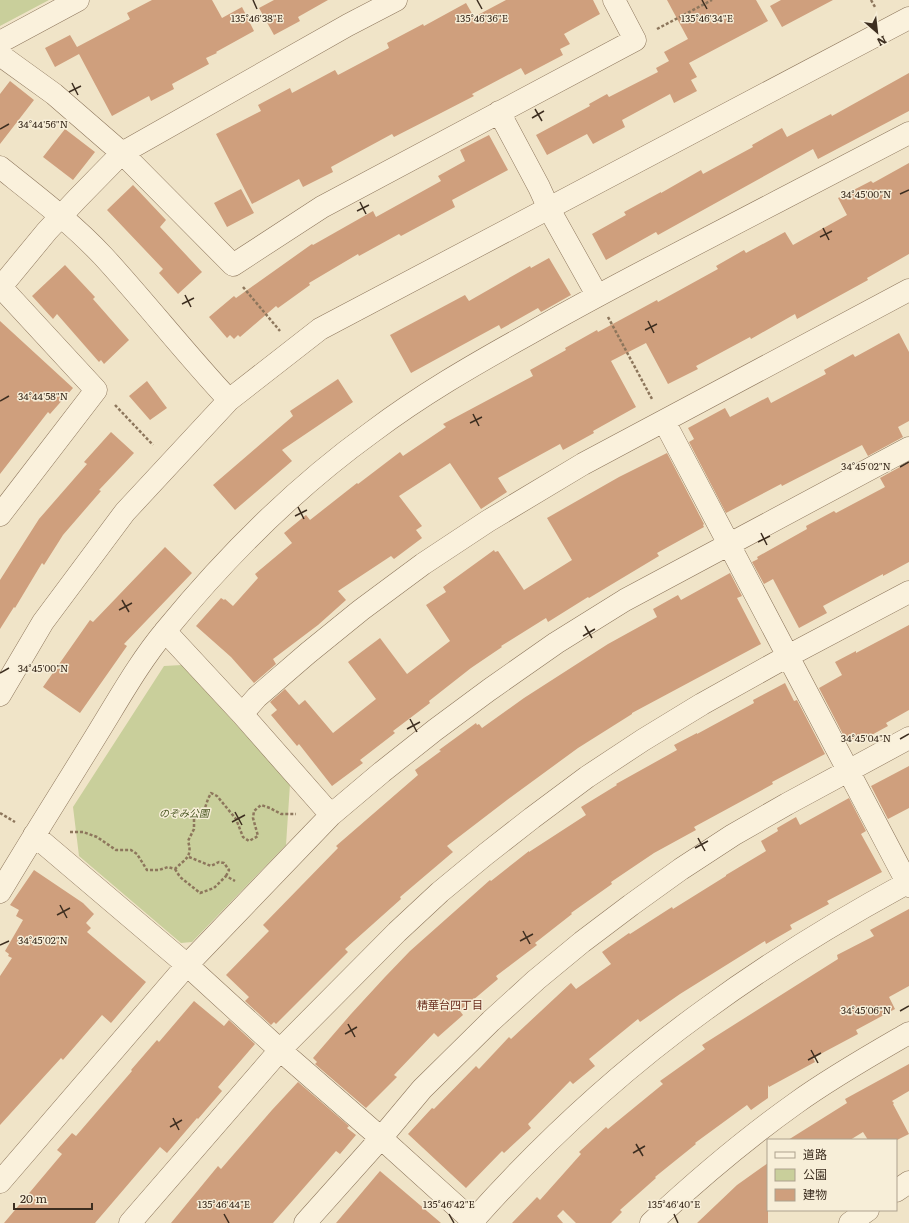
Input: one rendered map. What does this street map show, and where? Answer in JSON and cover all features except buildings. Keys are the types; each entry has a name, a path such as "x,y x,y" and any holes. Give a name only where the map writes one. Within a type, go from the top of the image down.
{"street":[{"path":"0,42 78,0"},
{"path":"0,515 96,390 0,287 61,216 122,153 348,25 396,0"},
{"path":"0,55 54,94 122,153 233,265 322,207 635,40 614,0"},
{"path":"0,695 43,622 125,512 229,400 320,329 909,18"},
{"path":"499,112 540,187 549,209 597,295"},
{"path":"0,892 34,834 144,660 165,631 212,577 258,530 331,463 424,394 481,360 597,295 909,133"},
{"path":"0,167 61,216 102,256 198,367 229,400"},
{"path":"242,714 257,697 361,610 423,564 488,520 576,468 909,290"},
{"path":"34,834 187,965 473,1222 514,1177 603,1091 706,1008 764,968 823,931 908,884 664,420"},
{"path":"0,1182 187,965 331,815 382,772 489,690 556,644 625,600 909,448"},
{"path":"130,1223 280,1050 397,932 474,863 526,822 587,778 644,740 702,704 788,656 909,592"},
{"path":"165,631 242,714 331,815"},
{"path":"305,1223 381,1138 422,1089 490,1021 582,942 681,869 733,835 909,738"},
{"path":"651,1223 694,1183 741,1144 796,1103 853,1065 909,1032"},
{"path":"897,1190 909,1182"},
{"path":"850,1223 867,1211"}],"path":[{"path":"635,40 712,0"},
{"path":"871,0 875,7"},
{"path":"233,265 239,282 281,332"},
{"path":"597,295 664,420"},
{"path":"96,390 112,402 153,445"},
{"path":"175,869 188,856 191,849 188,841 194,829 194,817 205,808 211,794 217,796 236,819 243,837 249,841 258,836 253,818 254,811 261,805 281,814 331,815"},
{"path":"34,834 83,832 97,837 116,850 131,850 137,854 147,870 159,870 168,867 175,869 180,877 200,892 214,888 226,876 229,870 224,863 219,862 211,866 188,856"},
{"path":"226,876 244,886 254,896"}],"green space":[{"path":"0,0 49,0 0,26"},
{"name":"のぞみ公園","path":"182,665 290,784 286,845 192,942 181,943 79,856 73,807 164,666"}],"district":[{"name":"精華台四丁目","path":"450,1004"}]}
